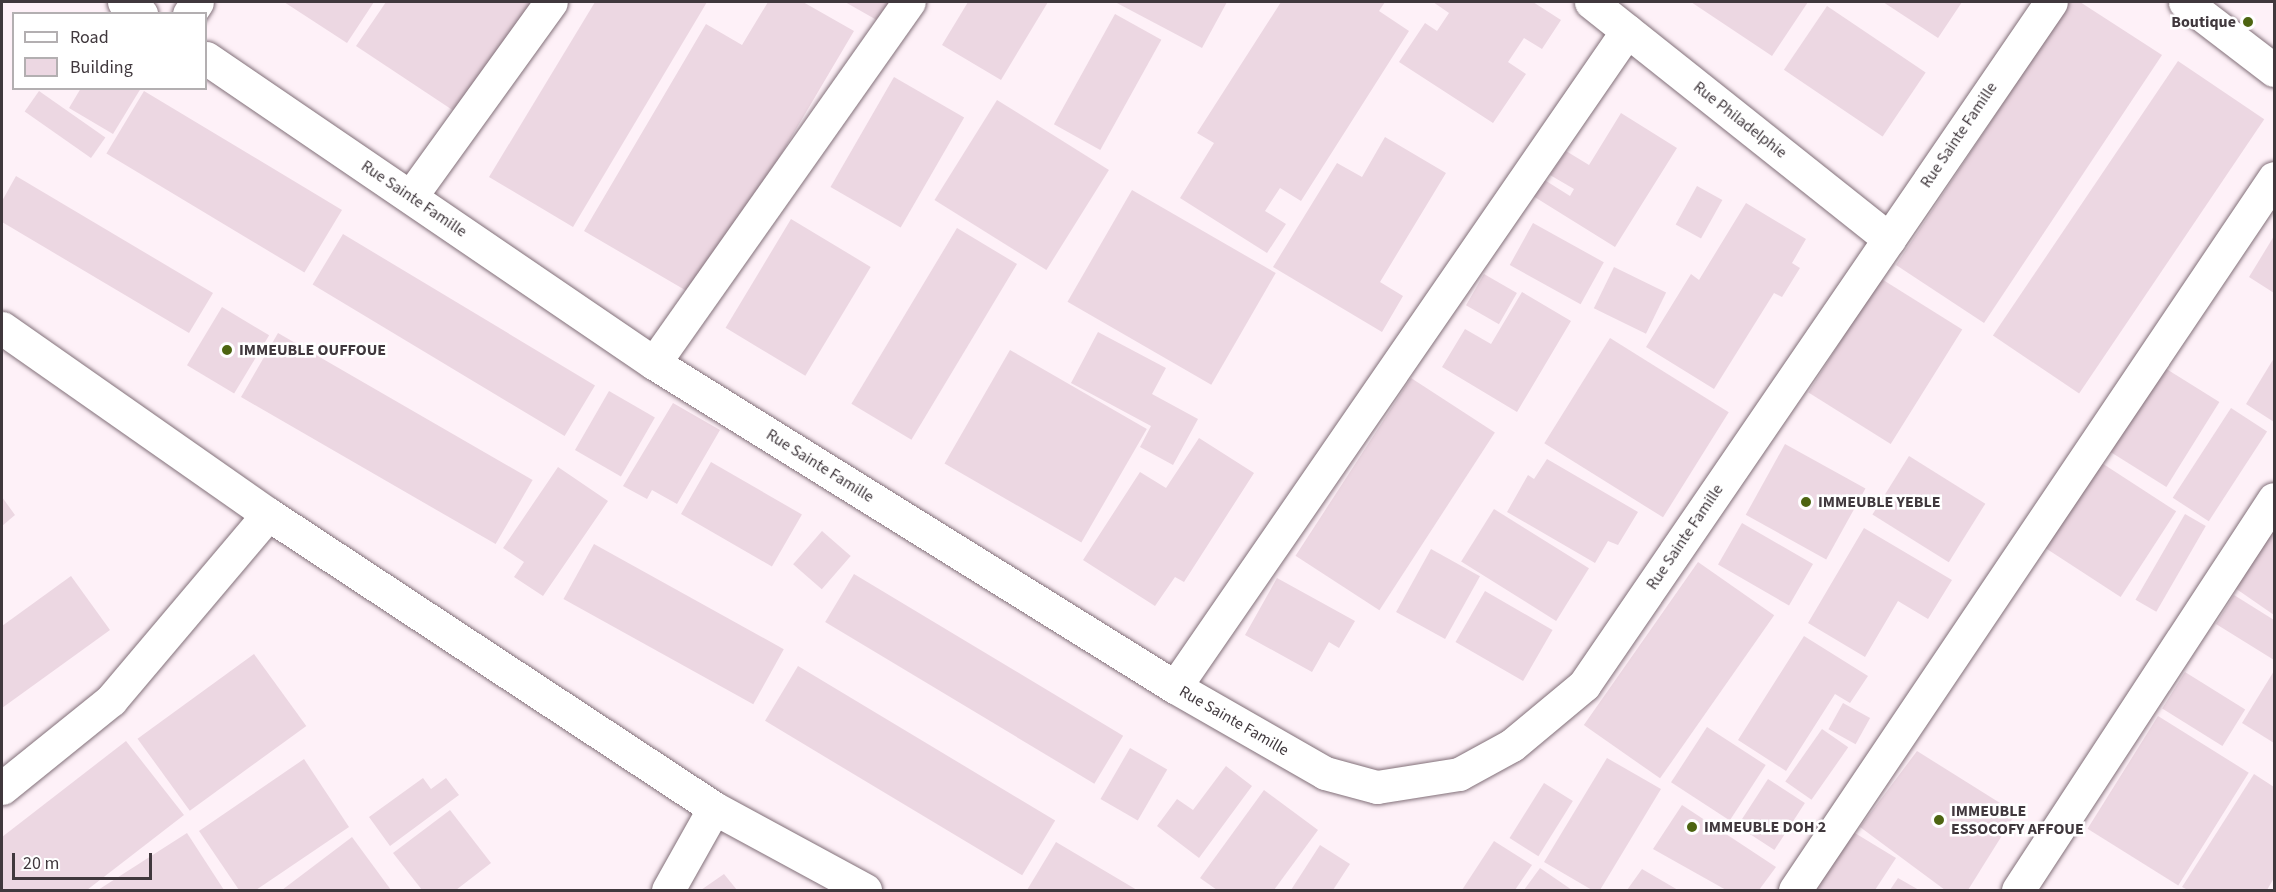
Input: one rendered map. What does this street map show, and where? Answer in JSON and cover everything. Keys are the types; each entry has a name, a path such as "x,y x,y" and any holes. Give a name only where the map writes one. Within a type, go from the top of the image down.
{"street":[{"path":"124,2 138,12"},
{"path":"411,196 551,2"},
{"path":"654,363 909,2"},
{"name":"Rue Philadelphie","path":"1591,2 1889,239"},
{"name":"Rue Sainte Famille","path":"207,59 654,363 1175,687 1325,773 1377,787 1459,774 1512,745 1584,685 2051,2"},
{"path":"2185,2 2274,70"},
{"path":"1175,687 1627,31"},
{"path":"1794,891 2274,178"},
{"path":"2,328 268,514 714,808 865,891"},
{"path":"2018,891 2274,499"},
{"path":"2,788 111,700 268,514"},
{"path":"668,891 714,808"}],"building":[{"path":"284,2 374,2 347,43"},
{"path":"386,2 533,2 457,113 356,46"},
{"path":"595,2 707,2 573,227 489,177"},
{"path":"768,2 803,2 854,31 697,297 584,231 706,24 742,45"},
{"path":"845,2 894,2 882,23"},
{"path":"968,2 1048,2 1001,80 942,45"},
{"path":"1115,2 1227,2 1202,48"},
{"path":"1281,2 1385,2 1379,11 1409,31 1301,201 1280,188 1265,211 1286,224 1267,253 1180,198 1214,143 1197,133"},
{"path":"1433,2 1533,2 1561,20 1542,49 1524,38 1508,62 1526,74 1493,123 1399,62 1425,23 1437,31 1449,13"},
{"path":"1691,2 1808,2 1772,56"},
{"path":"1883,2 1962,2 1938,38"},
{"path":"2070,2 2080,2 2162,55 1984,323 1896,265"},
{"path":"1827,6 1926,73 1883,136 1784,70"},
{"path":"1115,14 1161,40 1100,150 1054,124"},
{"path":"2178,61 2264,119 2079,394 1993,335"},
{"path":"894,77 964,117 901,227 830,187"},
{"path":"80,90 140,90 113,134 69,108"},
{"path":"39,91 105,137 91,158 25,111"},
{"path":"144,91 342,210 304,273 106,154"},
{"path":"997,100 1109,170 1046,270 934,200"},
{"path":"1621,113 1677,148 1615,247 1533,196 1543,179 1570,196 1574,189 1550,175 1566,151 1589,165"},
{"path":"1385,137 1446,173 1380,282 1403,296 1382,332 1273,267 1337,163 1362,177"},
{"path":"16,176 213,293 189,333 2,222 2,201"},
{"path":"1697,186 1722,200 1701,239 1676,224"},
{"path":"1132,190 1276,273 1211,385 1068,302"},
{"path":"1746,203 1806,239 1792,263 1800,268 1782,297 1774,293 1714,389 1646,347 1691,274 1699,280"},
{"path":"791,219 871,267 805,376 726,328"},
{"path":"1533,223 1604,262 1581,304 1510,265"},
{"path":"957,228 1017,264 911,440 851,404"},
{"path":"343,234 595,385 565,436 313,285"},
{"path":"2274,236 2274,293 2249,277"},
{"path":"1614,267 1666,292 1646,334 1594,308"},
{"path":"1484,274 1517,293 1499,324 1466,305"},
{"path":"1880,278 1962,329 1891,444 1808,392"},
{"path":"1522,292 1571,321 1517,412 1442,367 1465,329 1491,344"},
{"name":"IMMEUBLE OUFFOUE","path":"222,307 269,335 234,394 187,365"},
{"path":"1098,332 1166,368 1152,394 1198,419 1173,465 1140,447 1151,426 1071,383"},
{"path":"278,333 533,480 496,544 241,397"},
{"path":"1610,338 1729,412 1663,517 1544,443"},
{"path":"1010,350 1147,429 1081,542 944,463"},
{"path":"2274,358 2274,422 2246,404"},
{"path":"2160,365 2219,402 2166,487 2107,450"},
{"path":"1411,378 1495,432 1379,610 1296,556"},
{"path":"609,391 655,418 621,476 575,450"},
{"path":"673,403 720,430 677,504 652,490 647,499 623,486"},
{"path":"2231,408 2267,431 2209,521 2173,498"},
{"path":"1199,438 1254,473 1184,582 1175,577 1155,606 1083,560 1140,472 1166,488"},
{"name":"IMMEUBLE YEBLE","path":"1785,444 1865,489 1826,559 1746,515"},
{"path":"1909,456 1985,504 1949,562 1872,515"},
{"path":"2094,458 2176,511 2121,597 2038,544"},
{"path":"1547,459 1638,512 1618,545 1608,541 1595,563 1507,512 1528,475 1534,479"},
{"path":"711,462 802,514 772,566 681,514"},
{"path":"558,467 608,501 543,596 514,577 524,562 503,548"},
{"path":"2,497 15,515 2,526"},
{"path":"1494,509 1589,568 1556,621 1461,562"},
{"path":"2185,514 2206,526 2156,612 2136,600"},
{"path":"1742,523 1813,564 1789,606 1718,565"},
{"path":"1864,528 1952,580 1928,619 1898,601 1865,657 1808,623"},
{"path":"2274,529 2274,615 2235,588"},
{"path":"822,531 851,556 822,589 793,564"},
{"path":"594,544 784,649 753,704 563,599"},
{"path":"1431,549 1480,576 1445,639 1396,612"},
{"path":"1698,562 1774,615 1660,778 1584,725"},
{"path":"854,574 1123,736 1094,784 825,622"},
{"path":"71,576 110,630 2,708 2,626"},
{"path":"1277,578 1355,621 1339,648 1329,642 1312,672 1245,635"},
{"path":"1485,591 1553,630 1523,681 1456,642"},
{"path":"2234,595 2274,620 2274,660 2216,624"},
{"path":"1804,636 1868,676 1850,703 1835,694 1786,771 1738,740"},
{"path":"254,654 306,726 190,811 138,739"},
{"path":"798,666 1055,821 1022,875 765,721"},
{"path":"2274,671 2274,743 2242,723"},
{"path":"2185,672 2245,710 2222,746 2162,708"},
{"path":"1843,703 1870,718 1856,744 1828,729"},
{"path":"2158,716 2249,773 2178,885 2088,829"},
{"path":"1707,727 1766,765 1730,820 1671,782"},
{"path":"1822,729 1848,747 1812,800 1785,781"},
{"path":"126,741 184,815 87,890 2,890 2,837"},
{"path":"1130,748 1167,770 1138,821 1100,799"},
{"name":"IMMEUBLE ESSOCOFY AFFOUE","path":"1917,751 2016,813 1968,890 1945,890 1860,827"},
{"path":"1607,758 1661,789 1600,890 1592,890 1544,862"},
{"path":"304,759 349,827 256,890 239,890 199,831"},
{"path":"1226,766 1252,786 1199,858 1157,826 1177,799 1193,810"},
{"path":"2254,774 2274,787 2274,878 2267,890 2188,890 2182,887"},
{"path":"423,778 431,789 446,778 459,795 390,846 369,817"},
{"path":"1768,779 1805,803 1774,850 1738,826"},
{"path":"1544,783 1573,801 1538,856 1510,838"},
{"path":"1264,790 1318,830 1274,890 1217,890 1200,878"},
{"name":"IMMEUBLE DOH 2","path":"1682,805 1776,867 1759,890 1726,890 1653,849"},
{"path":"450,810 491,863 456,890 422,890 393,853"},
{"path":"1845,827 1896,858 1875,890 1805,890"},
{"path":"187,833 224,890 98,890"},
{"path":"352,837 391,890 282,890"},
{"path":"1494,841 1532,865 1515,890 1462,890"},
{"path":"1056,842 1137,890 1027,890"},
{"path":"1320,845 1350,864 1333,890 1291,890"},
{"path":"1540,868 1572,890 1524,890"},
{"path":"1642,869 1678,890 1627,890"},
{"path":"724,874 737,890 701,890"},
{"path":"1898,878 1919,890 1890,890"}],"place":[{"name":"Boutique","path":"2248,22"},
{"name":"IMMEUBLE OUFFOUE","path":"227,350"},
{"name":"IMMEUBLE YEBLE","path":"1806,502"},
{"name":"IMMEUBLE ESSOCOFY AFFOUE","path":"1939,820"},
{"name":"IMMEUBLE DOH 2","path":"1692,827"}]}
